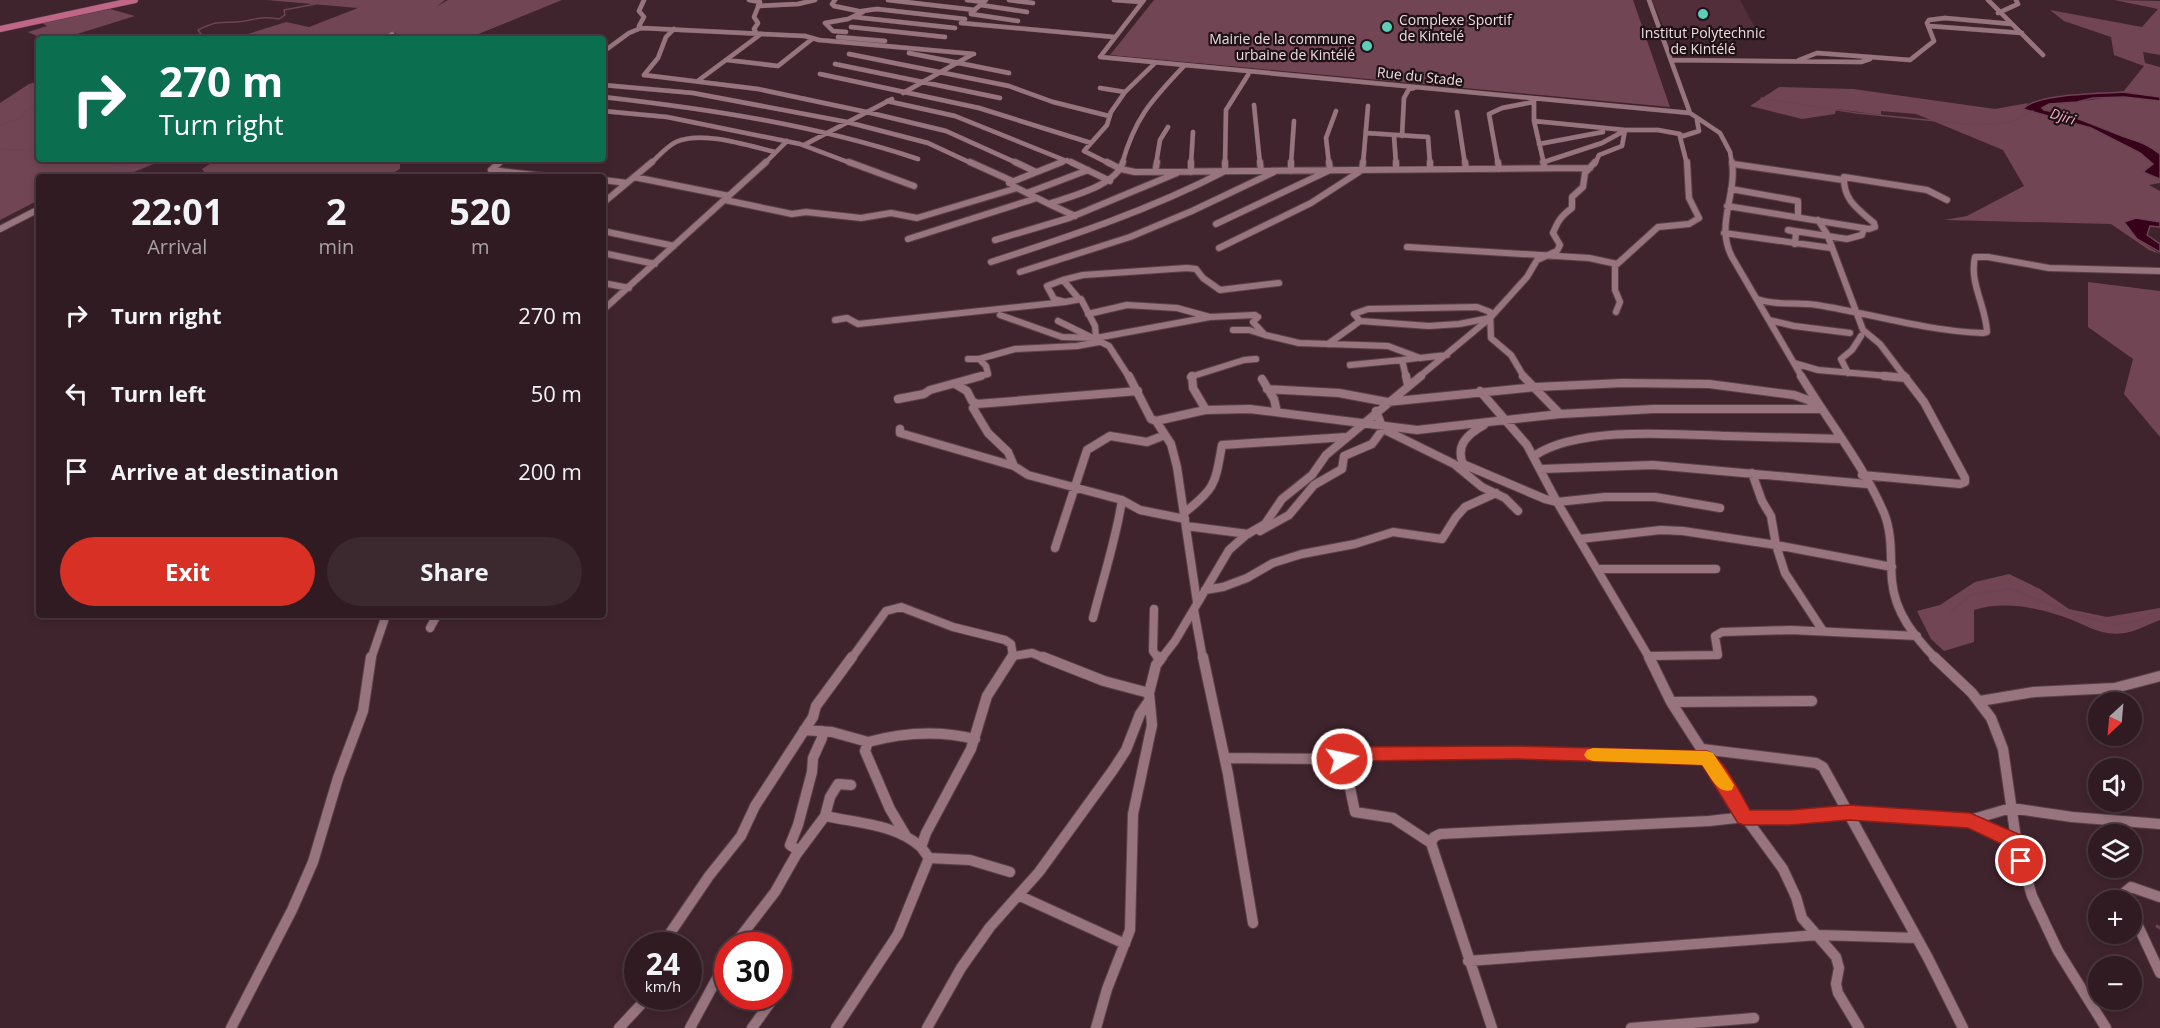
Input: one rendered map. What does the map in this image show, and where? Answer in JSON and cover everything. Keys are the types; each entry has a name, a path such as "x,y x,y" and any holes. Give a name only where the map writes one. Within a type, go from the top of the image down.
{"main road":[{"path":"0,29 135,0"}],"street":[{"path":"643,28 639,26 644,17 639,11 644,0"},
{"path":"749,0 760,2 754,19 758,22 754,29 759,34"},
{"path":"758,6 798,4 815,0"},
{"path":"888,0 1018,21"},
{"path":"967,0 1027,12"},
{"path":"1010,0 1033,3"},
{"path":"1114,0 1143,1"},
{"path":"1649,0 1690,113 1697,120 1722,135 1729,148 1733,164 1724,233 1731,255 1822,410 1842,439 1884,514 1889,529 1891,585 1905,622 1980,702 1991,717 2002,748 2016,842 2030,892 2043,924 2106,1028"},
{"path":"1980,0 1988,0 1998,13 2043,55"},
{"path":"1998,13 2018,4 2016,0"},
{"path":"833,1 834,6 862,11 877,9 963,21 1114,37"},
{"name":"Rue du Stade","path":"1143,1 1100,57 1690,113"},
{"path":"805,36 812,39 898,48 931,49 984,2"},
{"path":"854,17 862,11"},
{"path":"848,37 847,32 833,31 825,23 854,17 955,28"},
{"path":"1671,60 1861,62 1886,58 1914,59 1916,54 1934,40 1929,20 1946,18 2012,24"},
{"path":"1929,26 2022,33"},
{"path":"851,27 945,37"},
{"path":"606,50 629,33 643,28 848,37 974,54 804,146"},
{"path":"674,29 666,37 666,44 658,60 644,75 701,80 786,94 867,112 966,138 1036,172"},
{"path":"679,91 701,80 759,34"},
{"path":"727,60 778,66 812,39"},
{"path":"898,48 893,50 1009,73"},
{"path":"849,54 1009,86 1053,102 1109,116"},
{"path":"1155,63 1125,92 1109,116 1107,125 1084,151 1121,169 1155,172 1499,169 1544,165 1590,168"},
{"path":"835,64 1000,98"},
{"path":"1049,204 1110,181 1121,169 1128,142 1145,108 1184,66"},
{"path":"820,74 979,108 1091,143"},
{"path":"1225,171 1226,110 1248,75"},
{"path":"606,87 679,91 847,122 928,143 1012,181"},
{"path":"1100,88 1125,92"},
{"path":"1402,136 1404,98 1409,89 1419,88"},
{"path":"606,97 681,106 826,134 918,159"},
{"path":"1499,169 1489,114 1502,108 1534,100 1534,121 1544,165"},
{"path":"887,101 955,116 1067,160 1110,181"},
{"path":"1254,105 1261,171"},
{"path":"667,117 681,106"},
{"path":"1219,248 1290,215 1333,191 1362,170 1368,106"},
{"path":"606,111 667,117 787,141 914,186"},
{"path":"1330,170 1326,138 1336,111"},
{"path":"1457,112 1466,169"},
{"path":"1616,312 1620,302 1615,290 1617,264 1658,227 1689,224 1699,218 1689,198 1688,166 1680,137 1700,131 1697,120"},
{"path":"1292,171 1290,149 1294,121"},
{"path":"1534,121 1624,131"},
{"path":"1155,172 1160,140 1168,127"},
{"path":"1539,144 1586,134 1646,129 1680,134"},
{"path":"1544,165 1602,143 1624,131"},
{"path":"927,1028 961,968 990,927 1039,872 1126,750 1149,697 1160,660 1229,550 1246,535 1265,524 1282,499 1312,475 1326,454 1490,318 1527,277 1537,260 1559,248 1553,233 1561,216 1574,206 1572,196 1586,184 1585,173 1599,155 1622,146 1624,131"},
{"path":"1191,171 1193,132"},
{"path":"1366,133 1428,137 1430,169"},
{"path":"1394,135 1396,169"},
{"path":"606,200 676,142 706,139 775,152"},
{"path":"606,307 787,141"},
{"path":"1067,160 1008,183 1075,216"},
{"path":"500,162 491,170 527,174"},
{"path":"1733,164 1843,180 1846,177 1928,190 1947,200"},
{"path":"1027,193 1088,170"},
{"path":"1216,225 1330,170"},
{"path":"991,262 1100,226 1202,184 1225,171"},
{"path":"1020,272 1106,246 1140,233 1230,195 1277,171"},
{"path":"995,240 1075,216 1181,172"},
{"path":"634,177 792,214 806,212 861,218 891,213 917,218 1017,188"},
{"path":"606,180 627,183"},
{"path":"1727,206 1874,228 1874,223 1845,196 1843,180"},
{"path":"1731,189 1800,202 1798,216"},
{"path":"908,239 1037,198"},
{"path":"0,229 36,211"},
{"path":"1541,469 1641,465 1864,479 1960,484 1965,482 1954,455 1928,407 1880,344 1863,330 1827,234 1818,220"},
{"path":"1795,244 1796,232 1788,230 1850,238 1864,234 1864,228"},
{"path":"606,232 674,246"},
{"path":"1724,233 1832,248"},
{"path":"1407,246 1542,257 1589,258 1617,264"},
{"path":"606,254 655,264"},
{"path":"1757,299 1768,304 1807,303 1928,329 1974,333 1987,332 1987,321 1973,270 1975,257 2049,268 2160,271"},
{"path":"1065,302 1053,299 1047,286 1083,275 1187,268 1196,269 1203,278 1220,290 1279,283"},
{"path":"1063,280 1086,306 1095,326 1096,338"},
{"path":"606,284 629,288"},
{"path":"835,320 847,318 858,324 1078,299"},
{"path":"1088,314 1126,305 1177,308 1210,317"},
{"path":"1359,321 1354,314 1368,309 1477,307 1486,309 1490,312 1491,338 1511,355 1522,375 1560,414"},
{"path":"1000,315 1062,336 1096,338 1210,317 1255,315 1258,317 1253,322 1265,335"},
{"path":"1328,345 1359,321 1429,326 1459,324 1490,318"},
{"path":"1768,320 1794,326 1850,333"},
{"path":"1058,321 1096,338 1115,352 1151,418 1162,426 1172,447 1185,519 1195,606 1208,686 1225,758 1253,923"},
{"path":"1233,330 1239,328 1257,331 1288,341 1328,345 1388,346 1435,364"},
{"path":"1848,372 1841,358 1852,350 1861,336"},
{"path":"968,359 979,359 1015,349 1105,343"},
{"path":"1350,365 1447,355"},
{"path":"898,399 988,374 986,366 979,359"},
{"path":"1206,410 1190,382 1190,377 1195,374 1221,370 1240,360 1256,359"},
{"path":"1402,360 1408,385"},
{"path":"1794,363 1815,369 1906,378"},
{"path":"1262,380 1274,399 1277,412"},
{"path":"1267,389 1339,393 1387,402 1536,387 1623,383 1709,384 1794,395 1808,400 1822,410"},
{"path":"955,384 967,391 968,396 977,404 1137,390"},
{"path":"1480,391 1534,456 1557,502 1649,656 1671,702 1723,780 1744,817 1783,869 1793,889 1802,918 1836,957 1839,968 1836,984 1838,993 1859,1028"},
{"path":"977,404 974,408 988,433 1008,452 1014,466"},
{"path":"1055,548 1087,450 1095,443 1110,436 1147,442 1162,426 1206,410 1250,409 1366,423 1381,427 1417,429 1560,414 1672,408 1822,410"},
{"path":"900,429 904,434 937,446 1014,466 1029,475 1122,500 1147,512 1246,535 1268,529 1298,507 1306,491 1318,482 1333,477 1342,469 1344,456 1355,450 1370,447 1380,437 1381,427 1376,411"},
{"path":"1494,421 1476,429 1464,440 1459,452 1463,464 1541,498 1557,502 1643,496 1720,508"},
{"path":"1381,427 1454,464 1482,487 1505,498 1518,511"},
{"path":"1397,437 1417,429"},
{"path":"1534,456 1546,447 1588,437 1671,434 1842,439"},
{"path":"1185,519 1208,494 1216,481 1222,445 1347,437"},
{"path":"1752,473 1762,501 1771,516 1776,545 1785,573 1823,631"},
{"path":"1205,590 1247,579 1272,563 1302,554 1355,544 1383,534 1406,533 1424,538 1442,539 1449,533 1451,523 1467,504 1496,493"},
{"path":"1093,618 1104,573 1117,536 1122,500"},
{"path":"1580,539 1671,530 1776,545 1892,567"},
{"path":"1599,569 1716,570"},
{"path":"671,932 709,876 741,836 755,806 813,717 816,706 891,607 901,607 953,627 1005,640 1011,644 1013,656 987,696 975,739 935,814 921,847"},
{"path":"1154,609 1153,651 1160,660"},
{"path":"231,1028 292,910 313,862 338,778 363,711 371,658 385,618"},
{"path":"430,628 435,618"},
{"path":"1649,656 1718,655 1714,636 1722,632 1823,631 1917,636"},
{"path":"1013,656 1032,653 1149,697"},
{"path":"1980,702 2034,692 2115,688 2160,676"},
{"path":"1096,1028 1107,989 1125,944 1132,915 1133,814 1152,725 1149,697"},
{"path":"1671,702 1812,701"},
{"path":"804,730 822,731 868,742 919,732 962,735 975,739"},
{"path":"799,851 790,845 798,825 822,731"},
{"path":"868,742 865,751 890,809 906,836"},
{"path":"1225,758 1342,759 1347,754 1705,753 1820,764 1849,812 1963,1028"},
{"path":"1342,759 1355,812 1365,816 1393,818 1431,843 1468,961 1492,1028"},
{"path":"744,932 775,892 799,851 825,816 834,789 838,784 851,785"},
{"path":"1431,843 1434,837 1440,834 1709,821 1744,817 1790,818 1849,812 1970,820 2011,808 2072,817 2160,824"},
{"path":"825,816 887,829 906,836 915,840 929,858"},
{"path":"1970,820 2016,842"},
{"path":"929,858 955,856 979,860 1010,872"},
{"path":"836,1028 898,934 929,858"},
{"path":"2142,891 2160,897"},
{"path":"1020,896 1125,944"},
{"path":"1468,961 1818,935 1917,938"},
{"path":"2142,935 2160,973"},
{"path":"690,1028 714,984"},
{"path":"619,1028 636,1010"},
{"path":"752,1028 765,1010"},
{"path":"1631,1028 1754,1018"}],"shaded area":[{"path":"266,0 445,0 436,7 448,0 562,0 473,36 393,36 397,34 393,32 386,36 242,36 286,22 309,27 358,8"},
{"name":"Complexe Sportif de Kintelé","path":"1154,0 1633,0 1670,107 1110,55"},
{"name":"Institut Polytechnic de Kintélé","path":"1652,0 1740,0 1759,35 1664,28"},
{"path":"2114,0 2160,1 2160,55 2143,52 2145,63 2160,67 2160,97 2123,92 2144,66 2114,55 2111,37 2064,21 2050,10 2142,27 2158,9"},
{"path":"110,9 135,16 71,36 37,36 28,32 47,26 42,23"},
{"path":"36,82 36,162 159,162 134,172 136,174 36,174 36,202 0,220 0,103"},
{"path":"1779,87 1853,89 1995,109 2028,103 2024,109 2091,128 2140,153 2153,164 2144,172 2160,179 2160,183 2149,185 2160,191 2160,222 2136,218 2137,239 2160,254 2149,250 2111,224 1944,220 1967,216 2024,186 2003,150 1916,114 1881,111 1881,115 1836,109 1835,114 1802,119 1750,106"},
{"path":"2124,97 2160,101 2160,154 2139,142 2073,117 2044,110 2042,107 2054,104"},
{"path":"213,162 383,162 400,164 400,169 391,174 206,174 202,169"},
{"path":"2088,282 2160,291 2160,437 2124,394 2133,359 2088,327"},
{"path":"2009,574 2040,589 2069,609 2107,617 2160,608 2160,620 2129,632 2116,634 2093,629 2042,610 2019,606 1996,606 1974,610 1974,642 1944,651 1931,639 1917,611 1940,605 1975,582"}],"water":[{"name":"Djiri","path":"2123,92 2160,97 2160,101 2124,97 2093,98 2077,102 2049,104 2042,108 2082,120 2148,146 2160,154 2160,179 2143,172 2153,164 2140,153 2091,128 2023,109 2030,104 2055,97"},
{"path":"2136,218 2160,222 2160,227 2150,226 2147,235 2160,244 2160,252 2137,239 2124,222"}],"waterway":[{"path":"193,36 201,34 198,30 217,23 261,18 279,19 285,15 284,10 316,4 321,0"},
{"path":"1761,98 1857,113 1976,125 2011,122 2033,111"},
{"path":"0,125 23,117 21,114 36,105"},
{"path":"0,149 36,151"},
{"path":"107,162 128,167 136,174"},
{"path":"1951,611 1971,595 2011,589 2068,612 2115,625 2140,620 2153,612 2160,612"}],"slow traffic":[{"path":"1593,755 1707,758 1726,785"}],"place":[{"name":"Institut Polytechnic de Kintélé","path":"1703,14"},
{"name":"Complexe Sportif de Kintelé","path":"1387,27"},
{"name":"Mairie de la commune urbaine de Kintélé","path":"1367,46"}],"route":[{"path":"1342,759 1343,755 1347,754 1518,753 1707,758 1723,780 1744,817 1790,818 1849,812 1970,820 2016,842 2021,861"}]}
